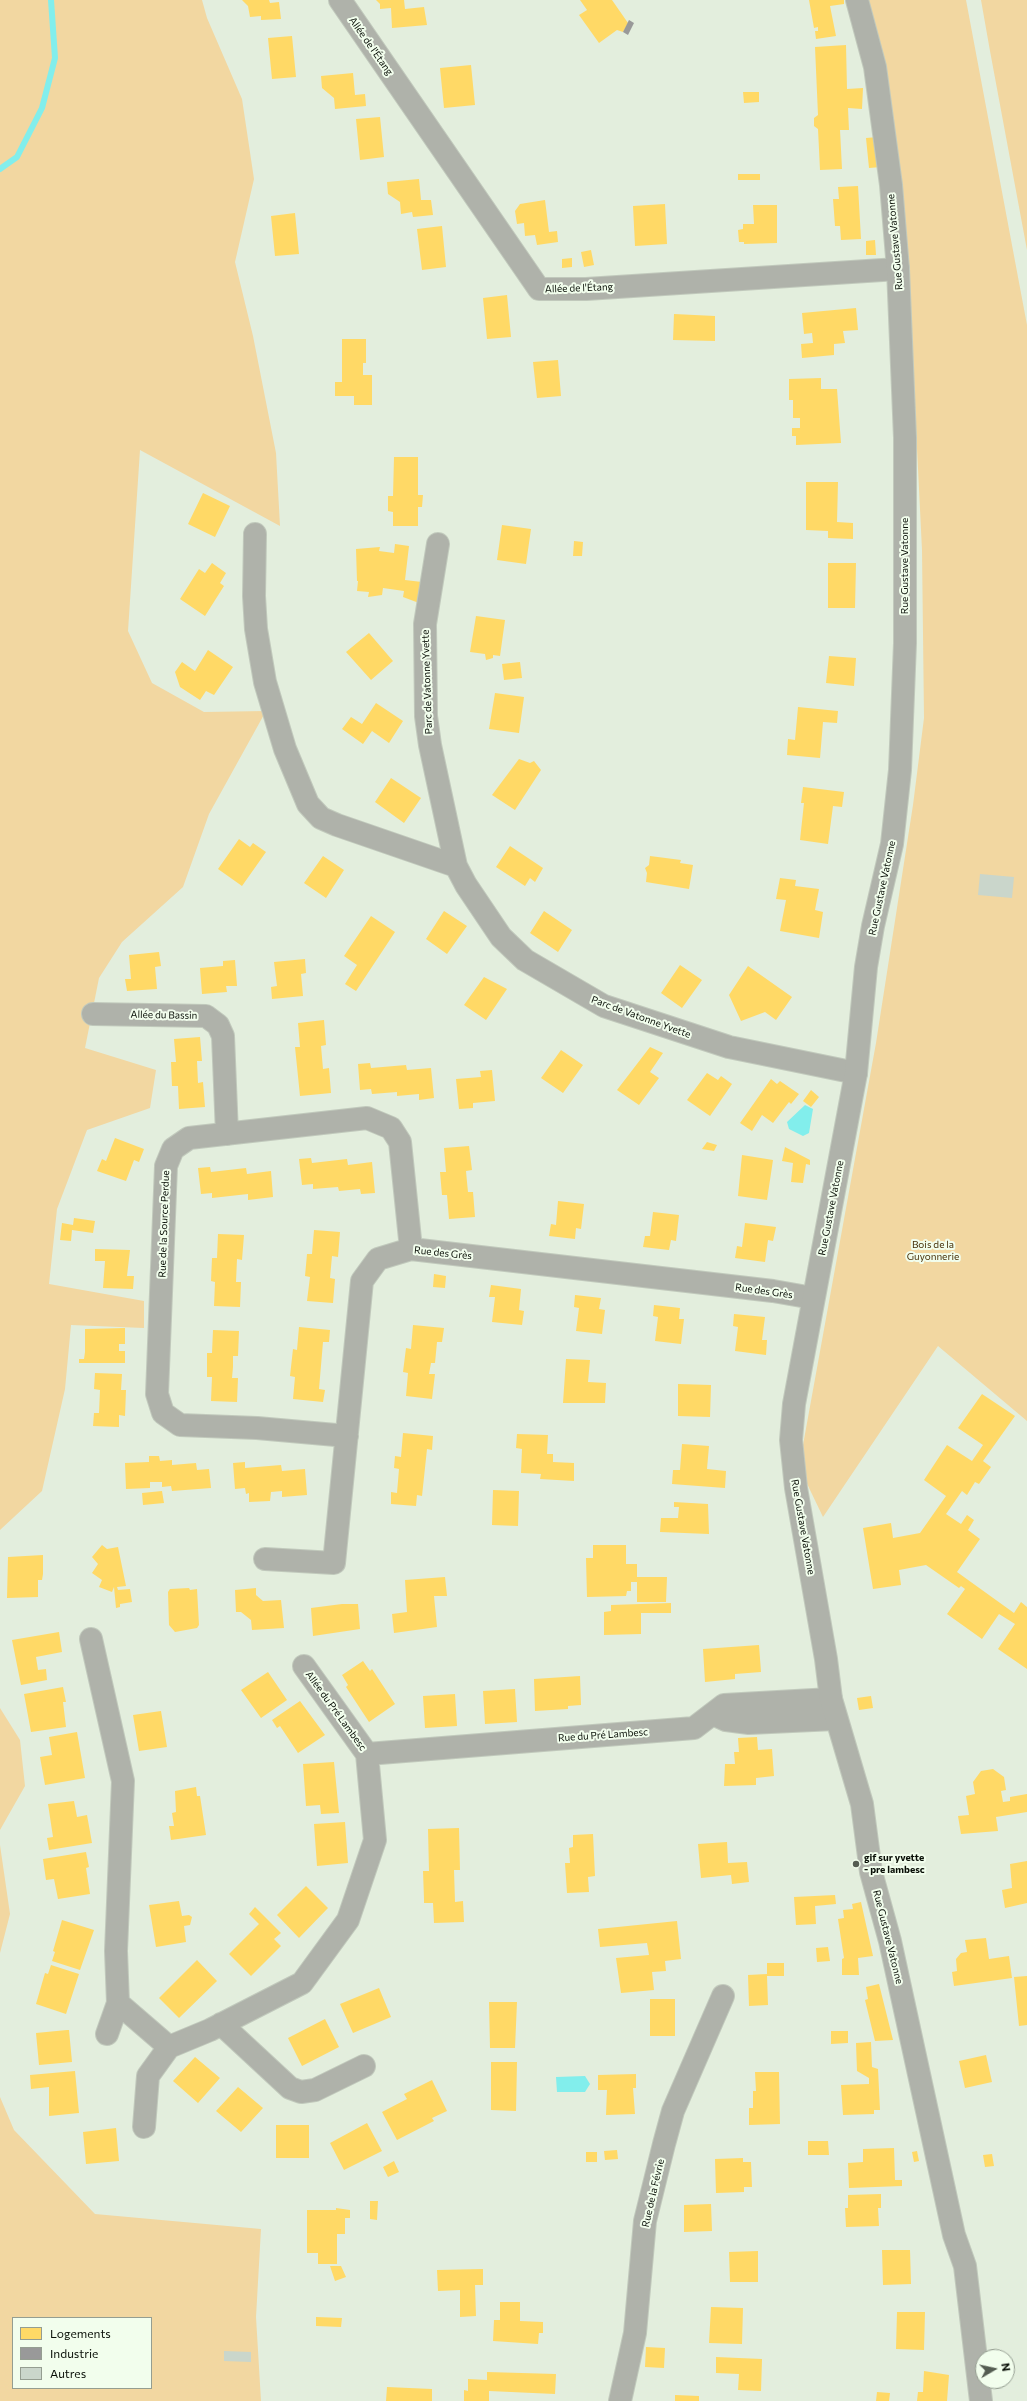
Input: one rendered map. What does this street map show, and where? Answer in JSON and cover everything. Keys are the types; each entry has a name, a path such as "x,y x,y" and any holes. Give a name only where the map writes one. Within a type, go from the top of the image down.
{"street":[{"name":"Allée de l'Étang","path":"340,0 539,289 586,289 898,269"},
{"name":"Rue Gustave Vatonne","path":"857,0 875,67 891,184 898,269 905,438 905,643 900,770 892,844 873,926 866,967 856,1074 794,1404 791,1440 796,1488 826,1659 833,1709 862,1804 870,1872 890,1942 954,2235 965,2266 981,2401"},
{"path":"255,534 254,596 256,629 265,682 285,749 308,804 321,818 337,825 456,866"},
{"name":"Parc de Vatonne Yvette","path":"438,544 425,624 426,716 430,745 456,866 466,885 500,937 525,960 583,996 604,1006 729,1047 856,1074"},
{"name":"Allée du Bassin","path":"93,1014 206,1016 218,1025 223,1036 227,1134"},
{"name":"Rue de la Source Perdue","path":"347,1436 258,1428 180,1425 163,1413 156,1394 166,1166 173,1149 189,1138 367,1118 391,1128 400,1142 410,1249"},
{"name":"Rue des Grès","path":"265,1559 334,1562 362,1281 378,1259 410,1249 773,1291 813,1298"},
{"path":"91,1639 123,1781 116,1951 118,2003 107,2034"},
{"name":"Allée du Pré Lambesc","path":"169,2047 221,2024 302,1983 348,1920 375,1840 367,1754 304,1666"},
{"name":"Rue du Pré Lambesc","path":"367,1754 694,1728 724,1705 833,1709"},
{"name":"Rue de la Févrie","path":"620,2401 635,2333 645,2221 664,2144 673,2111 723,1996"},
{"path":"118,2003 169,2047 148,2076 144,2126"},
{"path":"221,2024 290,2088 301,2092 315,2090 364,2066"}],"green space":[{"path":"0,0 202,0 207,18 242,99 254,179 235,262 253,336 276,453 280,526 140,450 128,631 152,683 204,712 266,711 209,814 183,887 122,942 99,978 85,1048 156,1070 150,1108 87,1130 57,1209 49,1284 144,1301 144,1328 71,1325 65,1389 42,1491 0,1530"},
{"name":"Bois de la Guyonnerie","path":"866,0 966,0 1027,325 1027,1421 938,1346 823,1517 799,1467 876,1043 913,805 924,718 922,550 912,346"},
{"path":"981,0 1027,0 1027,250 990,51"},
{"path":"0,1708 20,1740 25,1786 0,1830"},
{"path":"0,1845 10,1914 0,1953"},
{"path":"0,2097 14,2130 95,2214 261,2229 256,2317 261,2401 0,2401"}],"water":[{"path":"805,1105 813,1109 809,1133 803,1136 789,1129 787,1122"},
{"path":"585,2076 590,2084 585,2092 557,2092 556,2077"}],"building: Logements":[{"path":"242,0 269,0 270,3 279,2 281,19 261,20 261,16 250,17 248,6"},
{"path":"376,0 404,0 405,9 424,7 427,25 392,28 391,8 380,9 380,4"},
{"path":"580,0 612,0 628,23 623,32 617,30 599,43 579,15 587,10"},
{"path":"809,0 844,0 844,4 830,6 836,36 816,39 815,31 818,31 818,27 814,28"},
{"path":"292,36 296,77 272,79 268,38"},
{"path":"846,45 847,89 863,88 862,109 848,108 849,130 840,130 842,169 820,170 818,129 814,126 814,118 818,115 815,47"},
{"path":"471,65 475,105 444,108 440,68"},
{"path":"353,73 355,95 365,94 366,106 335,109 334,98 322,88 321,76"},
{"path":"743,92 759,92 759,102 744,103"},
{"path":"380,117 384,157 360,160 356,119"},
{"path":"878,137 881,167 869,168 866,138"},
{"path":"738,174 760,174 760,180 738,180"},
{"path":"419,179 421,200 431,200 433,215 413,217 412,212 401,214 400,202 388,194 387,182"},
{"path":"858,186 861,239 841,240 840,226 835,226 833,199 839,199 838,187"},
{"path":"545,200 549,232 557,231 558,242 537,245 535,235 525,236 524,223 517,224 515,211 520,204"},
{"path":"665,204 667,244 635,246 633,206"},
{"path":"753,205 777,205 777,243 744,244 744,242 739,242 738,230 743,229 743,224 754,224"},
{"path":"295,213 299,254 275,256 271,216"},
{"path":"442,226 446,267 422,270 417,229"},
{"path":"875,240 876,255 866,255 866,241"},
{"path":"591,250 594,265 584,267 581,252"},
{"path":"572,258 572,267 562,268 562,259"},
{"path":"507,295 511,337 487,339 483,298"},
{"path":"856,308 858,330 843,331 845,343 834,344 834,355 802,358 801,344 813,343 812,333 804,334 802,313"},
{"path":"674,314 715,316 715,341 673,340"},
{"path":"342,339 366,339 366,363 363,363 363,375 372,375 372,405 354,405 354,396 335,396 335,382 342,382"},
{"path":"558,360 561,396 537,398 533,362"},
{"path":"821,378 821,389 837,389 841,443 796,445 796,436 792,436 792,428 800,428 800,418 793,418 793,400 789,400 789,379"},
{"path":"394,457 418,457 418,495 423,495 422,507 418,507 418,526 393,526 393,512 388,511 388,496 393,496"},
{"path":"806,482 838,482 837,522 853,523 853,539 828,538 828,531 806,530"},
{"path":"203,493 230,506 215,537 188,524"},
{"path":"502,525 531,529 526,564 497,560"},
{"path":"574,541 583,542 582,556 573,556"},
{"path":"395,544 409,546 405,580 422,582 419,603 403,597 404,591 383,588 382,595 368,597 369,592 357,591 358,581 356,549 380,547 379,551 394,553"},
{"path":"212,563 226,573 220,583 224,586 205,616 180,599 199,569 205,573"},
{"path":"828,563 856,563 855,608 828,608"},
{"path":"476,616 505,620 500,656 493,655 493,658 486,660 485,654 470,652"},
{"path":"369,633 393,661 371,680 346,652"},
{"path":"208,650 233,667 214,695 206,691 200,700 180,687 175,672 182,662 195,671"},
{"path":"829,656 856,658 854,686 826,683"},
{"path":"520,662 522,678 504,680 502,664"},
{"path":"495,693 524,697 519,733 489,729"},
{"path":"376,703 403,721 389,743 372,731 363,744 342,729 351,717 362,724"},
{"path":"798,707 838,711 837,723 823,722 820,758 787,755 788,739 795,740"},
{"path":"519,759 530,763 534,761 541,770 515,810 492,795"},
{"path":"391,778 421,798 404,823 375,802"},
{"path":"803,787 844,792 842,807 833,806 828,844 800,840 804,803 801,803"},
{"path":"239,839 250,847 253,843 266,852 242,886 218,869"},
{"path":"510,846 543,868 535,882 530,878 525,886 496,867"},
{"path":"323,856 344,870 326,898 304,883"},
{"path":"650,856 681,860 680,863 693,865 689,889 646,882 647,873 645,868 649,865"},
{"path":"780,878 796,880 795,886 819,889 815,910 823,912 819,938 780,931 786,900 776,899"},
{"path":"444,911 467,926 447,954 426,939"},
{"path":"544,911 572,930 558,952 530,933"},
{"path":"371,916 395,932 356,991 345,984 357,965 344,956"},
{"path":"159,952 161,966 155,967 157,989 127,991 125,979 131,979 129,955"},
{"path":"305,959 306,973 301,974 303,996 272,999 271,987 277,986 274,962"},
{"path":"235,960 237,986 226,986 227,992 202,994 200,968 223,966 223,961"},
{"path":"680,965 702,980 682,1008 661,993"},
{"path":"748,966 792,997 776,1020 765,1012 741,1021 729,995"},
{"path":"484,977 507,989 486,1020 464,1005"},
{"path":"324,1020 326,1045 321,1046 323,1069 329,1068 331,1093 300,1096 295,1047 300,1047 298,1023"},
{"path":"200,1037 202,1061 197,1061 198,1083 203,1082 205,1107 179,1109 178,1086 172,1086 171,1062 176,1062 174,1039"},
{"path":"650,1047 663,1053 650,1072 659,1078 639,1105 617,1090"},
{"path":"561,1050 583,1065 563,1093 541,1078"},
{"path":"370,1063 371,1068 406,1065 407,1070 431,1068 434,1098 419,1100 419,1094 397,1096 397,1092 372,1094 371,1089 360,1090 358,1064"},
{"path":"492,1070 495,1101 473,1103 473,1108 459,1109 456,1079 481,1077 480,1071"},
{"path":"707,1073 718,1080 721,1076 732,1084 710,1116 687,1100"},
{"path":"771,1079 777,1084 780,1081 799,1094 791,1104 789,1102 773,1123 762,1115 752,1131 740,1123"},
{"path":"811,1090 819,1097 811,1107 803,1101"},
{"path":"115,1138 144,1149 139,1162 134,1160 126,1181 97,1171 102,1159 106,1161"},
{"path":"707,1142 717,1145 714,1151 702,1149"},
{"path":"469,1146 472,1170 466,1171 468,1192 473,1192 475,1217 449,1219 447,1195 442,1195 440,1172 446,1172 444,1148"},
{"path":"785,1147 810,1160 810,1165 806,1164 803,1183 791,1182 793,1163 782,1161"},
{"path":"742,1155 773,1160 767,1200 738,1196"},
{"path":"311,1158 312,1163 347,1159 348,1165 372,1162 375,1193 361,1194 360,1189 339,1191 338,1187 313,1189 313,1184 302,1185 299,1159"},
{"path":"210,1167 211,1172 246,1168 247,1174 271,1171 273,1197 248,1200 248,1194 212,1198 212,1193 201,1194 198,1168"},
{"path":"558,1201 584,1204 581,1229 576,1228 575,1239 549,1236 551,1224 556,1225"},
{"path":"653,1212 679,1215 676,1241 671,1240 669,1250 643,1247 645,1236 650,1236"},
{"path":"74,1218 95,1221 93,1233 72,1230 71,1241 60,1240 62,1223 73,1225"},
{"path":"745,1223 776,1227 773,1241 768,1240 765,1262 735,1258 737,1246 742,1247"},
{"path":"314,1230 340,1232 338,1257 332,1256 330,1278 335,1279 333,1303 307,1301 310,1277 305,1276 307,1254 312,1254"},
{"path":"218,1234 244,1235 242,1260 237,1259 236,1282 241,1282 240,1307 214,1306 215,1282 211,1281 212,1258 217,1258"},
{"path":"95,1249 130,1250 127,1276 134,1276 133,1289 103,1288 105,1261 95,1261"},
{"path":"434,1274 446,1276 445,1288 433,1287"},
{"path":"491,1285 521,1289 519,1310 524,1311 522,1325 492,1322 495,1297 489,1297"},
{"path":"575,1295 601,1298 599,1309 605,1310 602,1334 576,1331 579,1308 574,1307"},
{"path":"654,1305 680,1308 679,1319 684,1319 681,1344 655,1341 658,1317 653,1316"},
{"path":"734,1314 765,1317 762,1340 767,1340 766,1355 735,1351 738,1327 733,1326"},
{"path":"413,1325 444,1328 442,1342 437,1342 435,1363 431,1363 429,1374 435,1374 432,1399 406,1396 408,1373 403,1372 406,1348 411,1349"},
{"path":"299,1327 330,1330 329,1342 323,1342 319,1389 325,1390 323,1402 293,1399 295,1377 290,1376 293,1349 297,1350"},
{"path":"125,1328 125,1344 119,1344 119,1351 125,1351 125,1363 79,1363 79,1359 84,1359 85,1329"},
{"path":"213,1330 239,1331 238,1356 233,1356 232,1378 238,1378 237,1402 211,1401 212,1377 207,1377 207,1353 212,1353"},
{"path":"566,1359 590,1360 588,1382 606,1383 605,1403 563,1403"},
{"path":"95,1373 122,1374 121,1390 126,1390 125,1416 119,1415 119,1427 93,1426 94,1413 99,1413 100,1390 94,1389"},
{"path":"678,1384 711,1385 710,1417 678,1416"},
{"path":"982,1394 1015,1416 983,1461 991,1467 979,1484 975,1482 967,1495 962,1491 946,1514 961,1524 967,1515 974,1520 968,1530 980,1539 957,1572 1014,1613 1021,1602 1027,1607 1027,1669 998,1649 1015,1624 999,1614 982,1639 947,1614 965,1589 961,1586 959,1588 926,1565 899,1570 901,1585 873,1589 863,1528 891,1523 893,1538 920,1533 946,1496 924,1480 947,1445 972,1461 983,1445 958,1428"},
{"path":"403,1433 433,1436 432,1450 427,1449 422,1496 417,1495 416,1506 391,1504 391,1492 397,1493 399,1469 394,1468 395,1456 401,1457"},
{"path":"517,1434 548,1435 547,1454 553,1454 553,1462 574,1463 574,1481 540,1479 541,1474 521,1473 522,1449 516,1448"},
{"path":"682,1444 709,1446 707,1469 726,1471 725,1488 672,1484 673,1470 680,1470"},
{"path":"149,1456 159,1456 160,1461 172,1460 172,1465 196,1463 197,1470 209,1469 211,1488 172,1491 171,1486 162,1487 162,1482 150,1482 150,1488 126,1489 125,1463 149,1462"},
{"path":"245,1462 245,1468 281,1465 282,1471 305,1469 307,1495 282,1497 282,1491 271,1492 270,1501 249,1502 249,1493 246,1494 245,1488 235,1489 233,1463"},
{"path":"493,1490 519,1491 518,1526 492,1525"},
{"path":"162,1491 164,1503 143,1505 142,1493"},
{"path":"674,1502 708,1504 709,1534 660,1532 661,1518 678,1518 679,1507 674,1507"},
{"path":"102,1545 107,1549 118,1547 126,1586 117,1587 118,1590 130,1589 132,1602 120,1604 120,1607 116,1608 114,1587 112,1592 99,1587 102,1580 92,1573 98,1564 92,1557"},
{"path":"593,1545 626,1545 626,1564 637,1564 637,1577 667,1577 666,1602 637,1602 637,1582 631,1582 631,1591 627,1591 626,1596 587,1597 586,1558 593,1558"},
{"path":"43,1555 43,1574 42,1580 38,1580 38,1597 7,1598 8,1557"},
{"path":"445,1577 447,1596 434,1596 437,1627 394,1633 392,1614 407,1612 405,1580"},
{"path":"189,1588 190,1590 197,1589 199,1625 197,1628 175,1632 169,1625 168,1592 170,1589"},
{"path":"256,1588 256,1595 263,1601 281,1600 284,1628 252,1630 251,1620 241,1612 236,1612 235,1590"},
{"path":"671,1603 671,1613 641,1613 641,1634 604,1635 604,1612 611,1611 611,1605"},
{"path":"342,1604 358,1604 360,1629 313,1636 311,1608"},
{"path":"59,1632 62,1652 36,1657 38,1670 46,1669 47,1680 21,1685 12,1640"},
{"path":"759,1645 761,1672 735,1674 735,1679 705,1682 703,1649"},
{"path":"363,1661 370,1671 372,1669 395,1704 369,1722 346,1687 348,1685 342,1675"},
{"path":"268,1672 287,1700 261,1718 241,1690"},
{"path":"580,1676 581,1705 568,1706 568,1709 535,1711 534,1679"},
{"path":"63,1687 66,1702 63,1702 66,1727 31,1732 24,1694"},
{"path":"515,1689 517,1722 485,1724 483,1691"},
{"path":"455,1694 457,1726 425,1728 423,1696"},
{"path":"871,1696 873,1708 859,1710 857,1698"},
{"path":"300,1701 325,1735 298,1753 280,1726 277,1728 272,1720"},
{"path":"161,1711 167,1747 139,1751 133,1715"},
{"path":"77,1732 85,1778 45,1785 40,1757 52,1755 49,1737"},
{"path":"757,1737 758,1750 772,1749 774,1776 756,1778 756,1785 724,1786 725,1764 735,1764 734,1752 739,1752 738,1738"},
{"path":"334,1762 339,1813 321,1814 320,1805 306,1806 303,1764"},
{"path":"993,1769 1004,1777 1006,1790 1001,1791 1003,1802 1010,1801 1010,1797 1027,1794 1027,1812 996,1817 998,1831 961,1834 958,1816 969,1815 966,1796 975,1794 973,1782 981,1771"},
{"path":"196,1787 197,1796 200,1796 206,1835 171,1840 169,1826 174,1826 172,1813 176,1812 175,1791"},
{"path":"74,1801 77,1817 87,1815 92,1843 49,1850 47,1838 53,1837 48,1804"},
{"path":"345,1822 348,1863 317,1866 314,1824"},
{"path":"459,1828 460,1870 454,1870 455,1902 463,1901 464,1922 434,1923 433,1903 424,1903 423,1871 429,1871 428,1829"},
{"path":"593,1834 595,1876 588,1877 589,1892 567,1893 565,1863 570,1863 569,1848 573,1847 573,1835"},
{"path":"727,1842 728,1863 747,1862 749,1882 732,1884 731,1875 701,1878 698,1844"},
{"path":"86,1852 89,1867 86,1868 90,1894 58,1899 54,1879 46,1880 43,1859"},
{"path":"1027,1861 1027,1903 1005,1908 1002,1890 1012,1888 1010,1864"},
{"path":"306,1886 328,1908 299,1938 277,1915"},
{"path":"835,1895 836,1904 815,1906 816,1924 796,1925 794,1897"},
{"path":"179,1901 182,1916 189,1915 192,1917 190,1925 184,1926 186,1942 156,1947 149,1905"},
{"path":"861,1902 873,1956 858,1958 859,1975 842,1975 842,1959 844,1958 838,1919 844,1918 843,1910 853,1909 852,1904"},
{"path":"255,1907 281,1933 274,1939 281,1946 251,1976 229,1954 259,1924 249,1914"},
{"path":"62,1920 94,1930 80,1970 52,1961 55,1952 53,1951"},
{"path":"677,1921 681,1959 665,1961 666,1971 652,1972 654,1990 621,1993 616,1958 649,1955 647,1943 600,1947 598,1929"},
{"path":"986,1938 989,1959 1009,1956 1012,1978 954,1986 952,1972 957,1971 956,1959 961,1953 967,1952 965,1940"},
{"path":"828,1947 830,1961 817,1962 816,1948"},
{"path":"197,1960 217,1981 179,2018 159,1998"},
{"path":"767,1963 784,1963 784,1976 767,1976 768,2005 749,2006 748,1975 767,1974"},
{"path":"51,1965 79,1974 66,2014 36,2004 45,1973 48,1974"},
{"path":"1027,1976 1027,2025 1019,2026 1014,1977"},
{"path":"879,1984 893,2040 875,2041 865,2000 868,1999 866,1987"},
{"path":"379,1988 391,2017 353,2033 340,2004"},
{"path":"650,1999 675,1999 675,2036 650,2036"},
{"path":"489,2002 517,2002 515,2048 490,2048"},
{"path":"325,2019 339,2047 302,2066 288,2038"},
{"path":"69,2030 72,2062 39,2065 36,2033"},
{"path":"831,2031 848,2031 848,2043 831,2044"},
{"path":"871,2042 872,2067 878,2069 880,2110 874,2110 874,2114 843,2115 841,2085 869,2084 869,2078 857,2071 856,2043"},
{"path":"986,2055 992,2082 965,2088 959,2061"},
{"path":"195,2057 220,2078 198,2103 173,2081"},
{"path":"491,2062 517,2062 516,2111 491,2110"},
{"path":"75,2071 79,2113 49,2116 49,2087 31,2089 30,2075"},
{"path":"755,2072 779,2072 780,2124 749,2125 749,2108 753,2108 753,2091 756,2091"},
{"path":"636,2074 636,2088 633,2088 635,2114 606,2115 607,2090 598,2090 598,2075"},
{"path":"432,2080 447,2111 432,2118 434,2121 397,2140 382,2112 407,2099 404,2094"},
{"path":"238,2087 263,2108 241,2132 216,2111"},
{"path":"367,2123 382,2151 344,2170 330,2143"},
{"path":"276,2125 309,2125 309,2158 276,2158"},
{"path":"116,2128 119,2161 86,2164 83,2132"},
{"path":"808,2141 828,2141 829,2155 808,2155"},
{"path":"894,2148 895,2180 902,2180 902,2186 849,2188 848,2163 863,2162 863,2149"},
{"path":"617,2150 618,2159 605,2160 604,2151"},
{"path":"917,2151 919,2161 914,2162 912,2152"},
{"path":"586,2152 597,2152 597,2162 586,2162"},
{"path":"992,2154 994,2166 985,2167 983,2155"},
{"path":"743,2158 743,2162 751,2162 752,2187 744,2187 744,2192 716,2193 715,2159"},
{"path":"394,2161 399,2172 388,2177 383,2167"},
{"path":"881,2194 881,2208 878,2208 879,2226 846,2227 845,2208 848,2208 848,2195"},
{"path":"370,2201 378,2201 377,2220 370,2219"},
{"path":"711,2204 712,2231 684,2232 684,2205"},
{"path":"336,2208 350,2210 350,2218 345,2218 345,2234 337,2234 337,2264 318,2264 318,2253 307,2253 307,2210 336,2210"},
{"path":"882,2250 910,2250 911,2284 883,2285"},
{"path":"758,2251 758,2282 730,2282 729,2252"},
{"path":"330,2266 341,2266 346,2277 335,2281"},
{"path":"483,2269 483,2285 475,2285 476,2316 460,2317 460,2290 438,2291 437,2270"},
{"path":"500,2302 520,2302 520,2321 543,2322 543,2333 539,2333 538,2344 493,2341 494,2320 500,2320"},
{"path":"711,2307 743,2308 742,2344 709,2343"},
{"path":"897,2312 925,2312 924,2350 896,2349"},
{"path":"316,2317 342,2318 341,2327 316,2326"},
{"path":"646,2347 665,2348 664,2368 645,2367"},
{"path":"716,2357 762,2359 761,2391 738,2390 739,2374 716,2373"},
{"path":"924,2371 949,2375 947,2401 917,2401 918,2392 923,2392"},
{"path":"487,2372 556,2374 555,2394 489,2391 489,2401 464,2401 464,2390 468,2391 468,2379 487,2380"},
{"path":"387,2387 432,2389 432,2401 386,2401"},
{"path":"877,2392 890,2393 889,2401 876,2401"},
{"path":"675,2395 699,2396 699,2401 675,2401"}],"building: Industrie":[{"path":"629,20 634,23 628,35 623,32"}],"building: Autres":[{"path":"980,874 1014,877 1012,898 978,895"},
{"path":"224,2351 251,2352 251,2362 224,2361"}],"waterway":[{"path":"0,169 17,157 42,108 55,58 51,0"}],"place":[{"name":"gif sur yvette - pre lambesc","path":"856,1864"}]}
